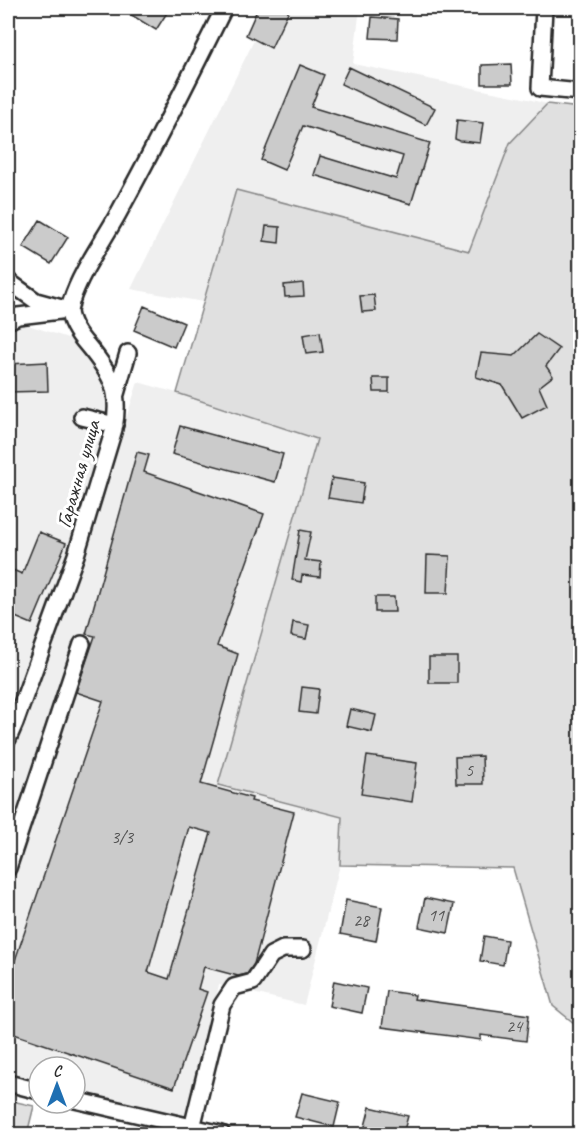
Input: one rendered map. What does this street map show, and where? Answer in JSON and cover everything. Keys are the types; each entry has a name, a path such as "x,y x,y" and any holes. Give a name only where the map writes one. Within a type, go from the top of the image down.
{"street":[{"path":"69,310 86,268 117,216 160,135 224,8"},
{"path":"544,8 540,88 580,92"},
{"path":"8,280 36,301 69,310"},
{"path":"8,321 18,316 69,310"},
{"name":"Гаражная улица","path":"8,737 25,681 76,555 118,423 116,394 110,377 97,357 75,336 69,310"},
{"path":"116,394 128,353"},
{"path":"82,417 118,423"},
{"path":"8,868 82,644"},
{"path":"192,1128 222,1005 234,987 253,982 271,955 283,949 303,949"},
{"path":"8,1083 27,1088"},
{"path":"87,1103 222,1134"}],"shaded area":[{"path":"270,8 360,8 353,64 547,104 510,143 469,251 236,190 203,302 131,289"},
{"path":"547,104 580,108 580,1028 553,1006 513,868 340,865 342,817 218,785 317,439 177,393 236,190 469,251 510,143"},
{"path":"13,320 80,342 113,393 111,416 85,409 80,423 107,432 28,665 8,702 8,323"},
{"path":"138,382 318,439 219,785 342,817 340,865 304,1005 219,985 185,1119 87,1095 87,1055 27,1055 27,1080 8,1075 8,760 27,720"},
{"path":"8,1100 27,1104 27,1115 32,1115 27,1134 8,1134"}],"building":[{"path":"120,8 170,8 156,30"},
{"path":"258,8 290,8 271,48 246,35"},
{"path":"372,17 398,19 397,39 370,38"},
{"path":"511,64 512,84 482,84 482,65"},
{"path":"300,65 324,75 311,107 430,143 411,204 314,175 320,156 396,179 403,156 303,126 284,170 261,160"},
{"path":"349,67 435,108 426,125 341,84"},
{"path":"457,120 483,123 480,143 455,139"},
{"path":"40,220 68,237 51,264 23,247"},
{"path":"266,226 280,227 279,243 264,241"},
{"path":"303,283 304,296 285,297 284,285"},
{"path":"374,295 376,311 362,312 360,296"},
{"path":"144,306 184,323 174,347 134,330"},
{"path":"320,332 323,352 306,354 303,335"},
{"path":"537,334 559,349 546,366 553,376 539,387 547,405 522,418 502,385 476,377 481,353 514,356"},
{"path":"47,362 48,391 8,392 8,364"},
{"path":"373,378 389,378 389,392 374,392"},
{"path":"180,426 283,454 275,482 172,454"},
{"path":"137,452 149,455 144,472 264,514 217,646 238,654 201,784 252,798 251,801 294,812 254,964 247,974 238,976 204,967 198,989 207,992 174,1088 87,1059 87,1055 76,1055 8,1032 8,981 103,701 76,692 95,636 86,634","holes":["189,827 211,833 169,979 148,972"]},
{"path":"332,478 364,483 361,503 328,498"},
{"path":"300,530 311,532 305,560 321,562 320,577 302,575 301,582 292,580"},
{"path":"39,532 66,543 32,624 8,614 8,568 22,574"},
{"path":"427,555 450,556 448,593 426,593"},
{"path":"375,597 394,597 395,612 375,612"},
{"path":"293,622 309,625 306,639 291,636"},
{"path":"429,657 457,657 457,683 429,683"},
{"path":"302,687 319,689 316,714 299,712"},
{"path":"350,709 376,715 372,732 346,726"},
{"path":"367,756 417,763 412,802 361,794"},
{"path":"482,756 483,784 456,784 455,757"},
{"path":"425,898 454,904 448,933 419,927"},
{"path":"346,900 382,907 376,941 340,934"},
{"path":"484,936 507,940 503,965 480,961"},
{"path":"334,981 367,988 362,1013 329,1006"},
{"path":"387,991 415,995 414,999 529,1015 526,1041 481,1035 481,1040 382,1027"},
{"path":"302,1093 340,1102 334,1127 295,1117"},
{"path":"370,1107 408,1116 403,1134 363,1134"}]}
